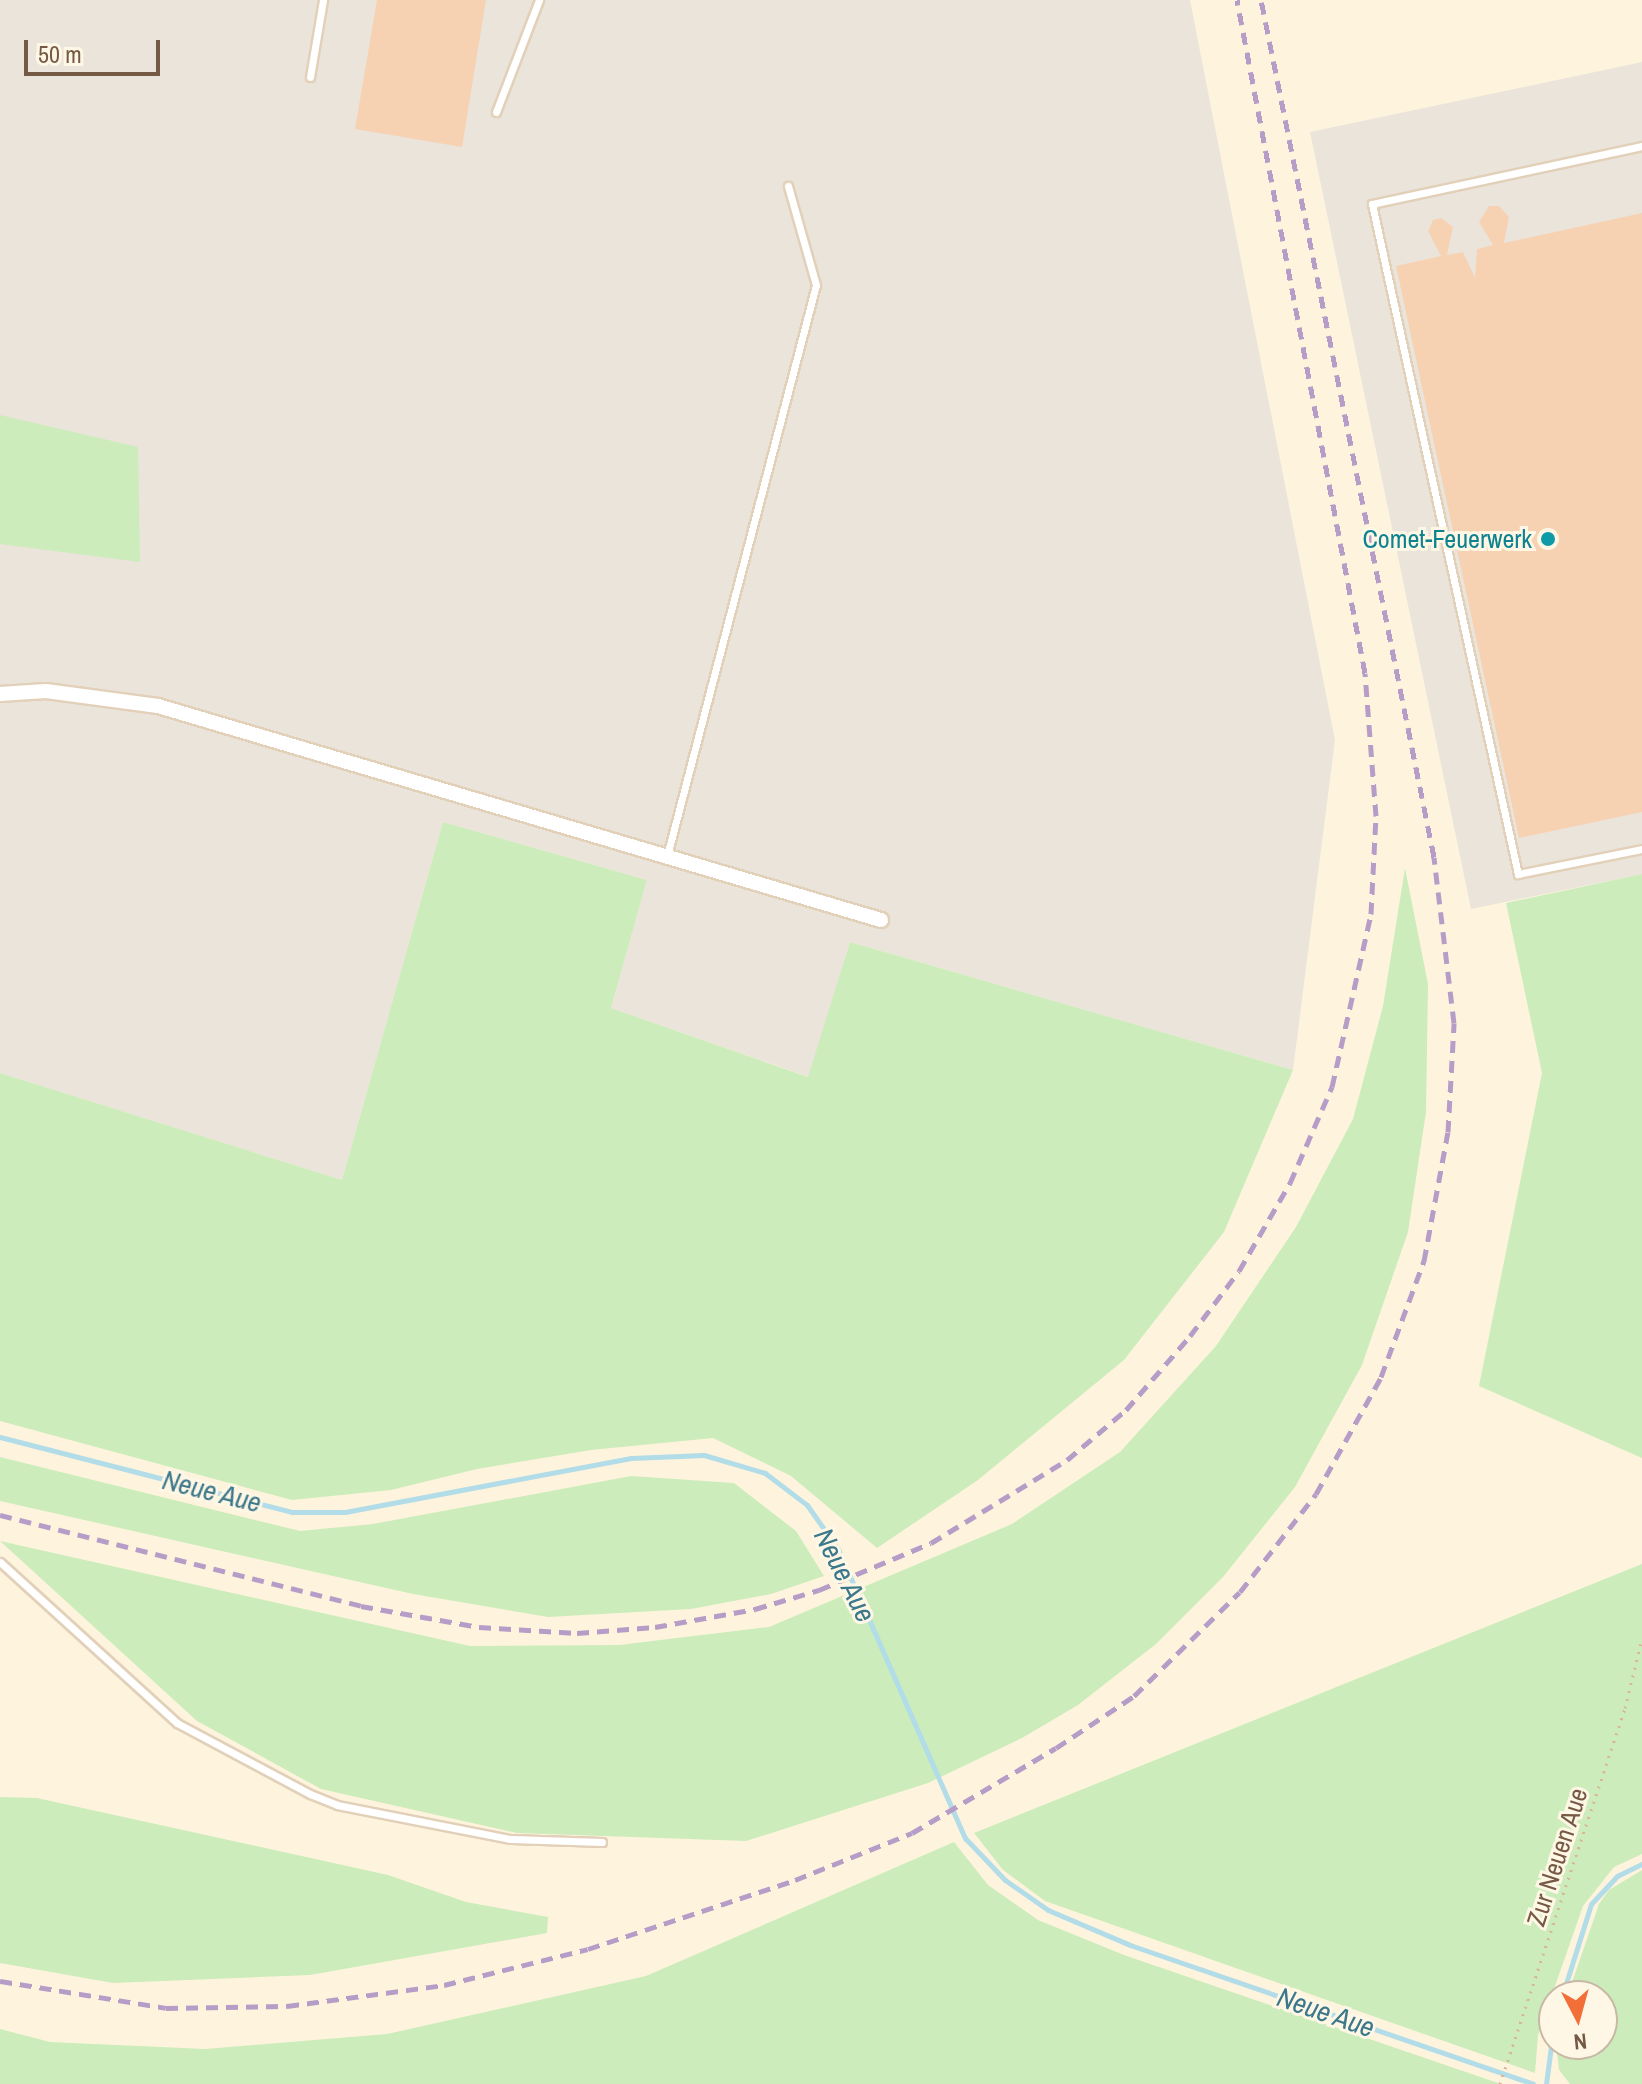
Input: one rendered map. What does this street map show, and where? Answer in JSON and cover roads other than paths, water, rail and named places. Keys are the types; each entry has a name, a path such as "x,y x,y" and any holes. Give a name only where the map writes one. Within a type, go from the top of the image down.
{"street":[{"path":"0,694 46,691 158,706 881,920"}],"lane":[{"path":"310,77 323,0"},
{"path":"496,112 527,42 539,0"},
{"path":"1642,146 1372,204 1518,874 1642,849"},
{"path":"667,856 816,285 788,186"},
{"path":"0,1562 177,1723 310,1794 337,1805 511,1839 602,1842"}],"waterway":[{"name":"Neue Aue","path":"0,1437 292,1512 345,1512 631,1458 704,1455 765,1473 807,1505 838,1549 965,1838 1005,1880 1048,1910 1130,1945 1533,2084"},
{"path":"1567,1980 1591,1904 1617,1876 1642,1864"},
{"path":"1546,2084 1549,2060"}],"railway":[{"path":"0,1515 361,1606 479,1627 577,1633 655,1627 755,1609 819,1590 931,1543 1067,1460 1126,1410 1190,1336 1239,1271 1290,1183 1332,1087 1371,914 1376,816 1365,673 1237,0"},
{"path":"0,1981 166,2008 287,2006 444,1985 588,1949 795,1880 912,1833 1056,1748 1134,1696 1240,1592 1316,1494 1381,1377 1424,1261 1448,1132 1454,1023 1434,857 1261,0"}],"place":[{"name":"Comet-Feuerwerk","path":"1548,539"}]}
